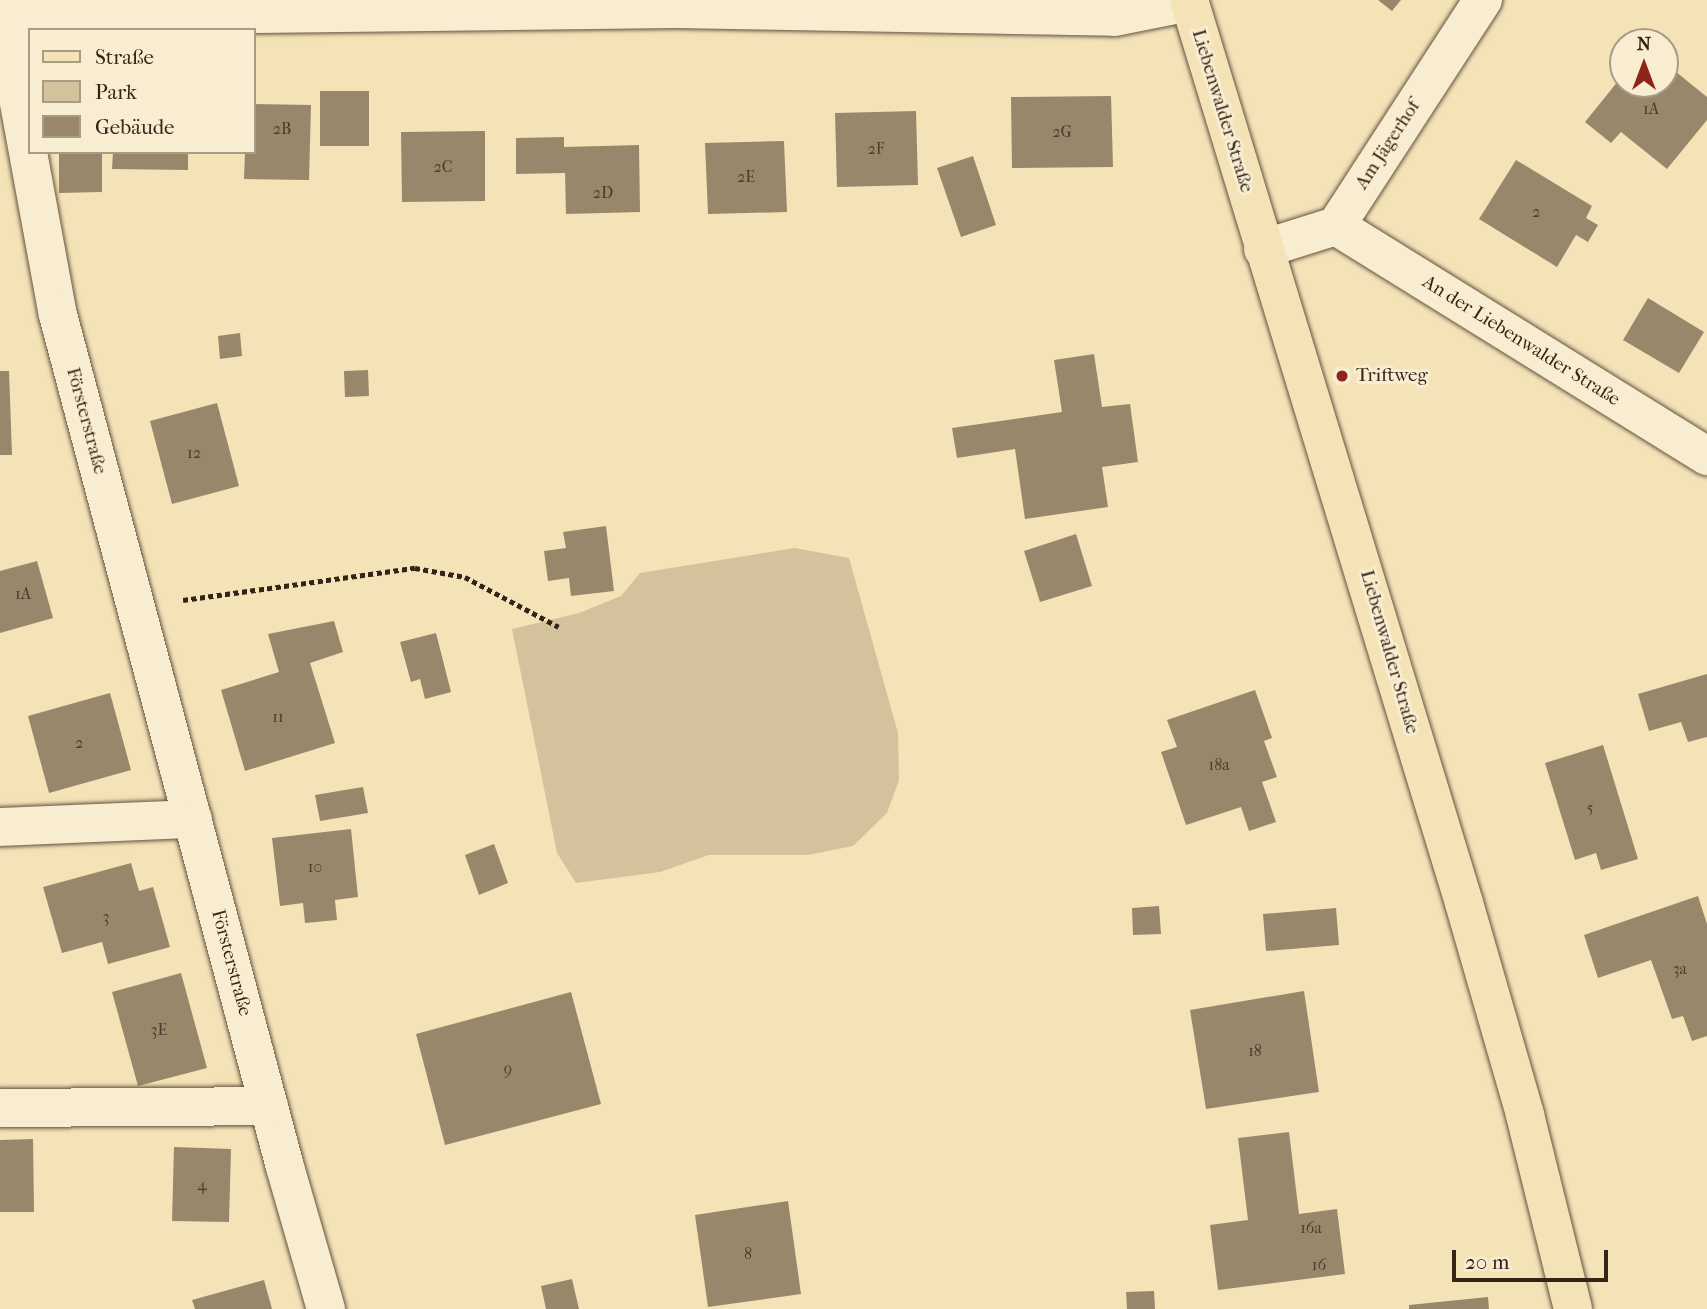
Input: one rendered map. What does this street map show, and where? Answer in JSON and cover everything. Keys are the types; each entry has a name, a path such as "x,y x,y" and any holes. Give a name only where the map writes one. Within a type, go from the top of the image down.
{"main road":[{"name":"Liebenwalder Straße","path":"1189,1 1263,249 1346,508 1464,903 1525,1115 1573,1309"}],"street":[{"name":"Am Jägerhof","path":"1336,226 1483,0"},
{"path":"7,17 249,8 675,9 1115,17 1189,1"},
{"name":"Försterstraße","path":"7,17 14,76 28,152"},
{"name":"Försterstraße","path":"28,154 58,315 269,1107 326,1309"},
{"path":"1263,249 1336,226"},
{"name":"An der Liebenwalder Straße","path":"1336,226 1707,456"},
{"path":"0,827 193,819"},
{"path":"0,1108 269,1107"}],"path":[{"path":"137,606 415,568 465,577 559,628"}],"green space":[{"path":"795,548 849,558 898,733 899,780 887,813 853,846 808,855 709,855 660,872 576,883 557,853 512,629 579,613 621,596 640,573"}],"building":[{"path":"1378,0 1401,0 1392,11"},
{"path":"1679,74 1707,97 1707,120 1667,169 1621,132 1611,143 1585,122 1609,92 1609,98 1679,98"},
{"path":"320,91 369,91 369,146 320,146"},
{"path":"1111,96 1113,167 1012,168 1011,97"},
{"path":"256,104 311,105 309,180 244,179 245,154 256,154"},
{"path":"916,111 918,185 837,187 835,113"},
{"path":"485,131 485,201 402,202 401,132"},
{"path":"564,137 564,147 639,145 640,212 566,214 565,173 516,174 516,138"},
{"path":"784,141 787,212 708,214 705,143"},
{"path":"59,154 102,154 102,192 59,193"},
{"path":"113,154 188,154 188,170 112,169"},
{"path":"973,156 996,225 961,237 937,168"},
{"path":"1516,160 1592,206 1586,218 1598,225 1588,242 1576,235 1557,267 1479,219"},
{"path":"1648,298 1704,332 1679,373 1623,340"},
{"path":"240,333 242,356 220,359 218,336"},
{"path":"1094,354 1102,407 1130,404 1138,462 1102,467 1108,507 1025,519 1015,449 957,458 952,428 1062,412 1054,360"},
{"path":"368,370 369,396 345,397 344,371"},
{"path":"0,371 9,371 12,455 0,455"},
{"path":"217,403 239,486 172,504 150,421"},
{"path":"606,526 614,591 571,596 569,578 548,581 544,551 566,548 563,532"},
{"path":"1076,534 1092,586 1040,602 1024,551"},
{"path":"37,561 53,618 0,633 0,571"},
{"path":"334,621 343,652 310,663 335,743 245,771 221,690 279,672 268,634"},
{"path":"436,633 451,692 425,699 420,679 411,682 400,642"},
{"path":"1707,674 1707,737 1688,742 1681,722 1649,731 1638,694"},
{"path":"1255,690 1272,738 1264,741 1277,777 1262,782 1276,822 1249,831 1241,807 1186,825 1161,752 1177,747 1167,720"},
{"path":"110,693 131,770 49,793 28,716"},
{"path":"1603,745 1638,859 1601,870 1596,853 1575,860 1545,763"},
{"path":"363,787 368,813 320,821 315,795"},
{"path":"351,829 358,897 335,900 337,920 305,923 303,903 280,906 272,838"},
{"path":"494,844 508,883 479,895 465,855"},
{"path":"131,863 139,891 153,887 170,947 108,964 102,942 62,953 43,887"},
{"path":"1698,896 1707,924 1707,1036 1692,1041 1683,1016 1672,1019 1651,960 1598,978 1584,935"},
{"path":"1159,906 1161,934 1133,935 1132,908"},
{"path":"1336,908 1339,945 1266,951 1263,914"},
{"path":"181,973 207,1068 138,1086 112,992"},
{"path":"1304,991 1319,1092 1206,1109 1190,1010"},
{"path":"571,992 601,1104 445,1145 416,1034"},
{"path":"1289,1132 1299,1214 1337,1209 1345,1274 1218,1290 1210,1225 1248,1220 1238,1138"},
{"path":"33,1139 34,1212 0,1212 0,1140"},
{"path":"174,1147 231,1149 229,1222 172,1221"},
{"path":"788,1201 801,1294 708,1307 695,1215"},
{"path":"572,1279 579,1309 546,1309 541,1286"},
{"path":"264,1280 272,1309 195,1309 192,1300"},
{"path":"1154,1291 1155,1309 1127,1309 1126,1292"},
{"path":"1488,1297 1489,1309 1409,1309 1409,1305"}],"place":[{"name":"Triftweg","path":"1342,376"}]}
